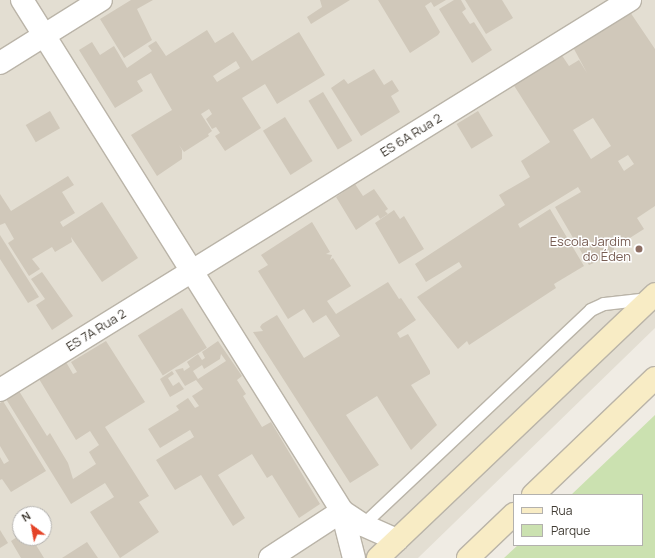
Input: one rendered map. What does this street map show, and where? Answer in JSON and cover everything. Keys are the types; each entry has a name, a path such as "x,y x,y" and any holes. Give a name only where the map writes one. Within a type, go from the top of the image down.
{"main road":[{"path":"378,558 653,296"},
{"path":"534,494 655,378"},
{"path":"468,558 513,515"}],"street":[{"path":"22,0 342,511 354,558"},
{"path":"0,63 101,0"},
{"name":"ES 6A Rua 2","path":"192,270 630,0"},
{"name":"ES 7A Rua 2","path":"0,390 192,270"},
{"path":"342,511 362,526 397,540"},
{"path":"270,558 342,511"}],"lane":[{"path":"362,526 591,310 604,304 653,296"}],"shaded area":[{"path":"0,0 655,0 655,328 418,558 0,558"}],"green space":[{"path":"655,415 655,558 504,558 517,546 643,546 643,494 572,494"}],"building":[{"path":"131,0 153,0 137,9 152,40 124,58 100,19"},
{"path":"320,0 350,0 311,24 307,17 322,7"},
{"path":"378,0 446,0 434,7 431,2 425,6 440,32 438,35 410,53"},
{"path":"454,0 461,0 466,9 462,12 470,24 474,22 492,50 472,63 439,9"},
{"path":"465,0 502,0 513,18 486,34"},
{"path":"630,12 655,49 655,206 637,218 644,229 614,248 614,252 605,258 589,265 555,207 581,192 578,187 518,224 520,228 550,209 584,266 554,284 556,288 469,345 467,341 458,349 417,297 462,267 459,262 426,282 415,264 505,205 499,195 530,177 521,161 550,142 513,84 561,54 569,66 579,60 587,73 574,49 576,45","holes":["593,118 611,146 591,159 573,130","628,155 634,164 624,171 618,161"]},
{"path":"207,30 215,43 233,32 252,61 299,32 325,75 277,104 265,84 242,98 261,128 225,151 215,136 220,133 216,127 212,129 206,119 212,114 209,109 201,114 212,131 208,134 209,136 184,152 179,145 182,150 182,159 157,176 131,135 172,110 151,73 137,81 143,91 115,108 79,50 92,42 100,55 114,46 127,68 152,51 148,46 156,41 166,56","holes":["236,61 240,68 217,82 213,76"]},
{"path":"374,69 384,85 392,80 399,91 391,96 400,112 361,136 331,88 344,79 348,84"},
{"path":"323,92 352,141 338,150 308,101"},
{"path":"50,111 60,128 36,142 26,125"},
{"path":"478,111 493,136 472,149 457,124"},
{"path":"285,117 313,161 291,175 263,131"},
{"path":"68,176 74,185 62,192 75,213 60,222 63,227 102,202 138,258 102,282 71,237 72,242 55,252 52,247 32,259 40,269 29,276 8,243 14,239 5,223 0,225 0,194 11,211"},
{"path":"355,184 363,196 374,189 388,209 385,211 388,214 380,219 378,215 356,230 336,197"},
{"path":"394,210 400,219 404,216 424,249 399,264 375,223"},
{"path":"312,222 330,252 326,254 332,255 330,260 333,258 351,286 327,301 336,314 388,282 399,299 401,298 416,320 397,333 400,338 408,334 430,371 430,374 411,385 437,425 411,450 377,396 346,415 379,465 350,483 253,332 263,331 260,327 262,324 277,315 304,358 340,336 326,315 313,323 304,309 288,319 258,271 268,265 261,255"},
{"path":"0,235 39,297 28,303 0,259"},
{"path":"42,272 73,316 52,330 36,305 45,299 31,279"},
{"path":"182,308 207,348 163,375 138,336"},
{"path":"106,341 145,402 105,427 149,496 139,502 159,532 120,558 90,512 114,497 105,483 71,504 6,399 19,391 47,436 50,433 68,463 73,479 96,464 89,452 99,445 90,431 76,440 39,379 66,362 73,374 77,372 71,362"},
{"path":"218,341 242,376 237,380 246,394 243,396 262,427 271,422 320,504 299,518 272,475 267,478 252,454 218,475 245,518 233,526 201,475 175,490 156,460 194,437 190,430 160,448 148,429 179,410 176,406 188,398 195,408 199,406 192,396 203,389 196,380 185,386 175,370 183,368 184,371 190,367 187,362 198,354 202,360 205,358 202,352","holes":["221,354 226,361 198,379 193,371 202,365 204,369 220,359"]},
{"path":"172,371 174,374 168,378 173,386 179,382 184,389 170,397 160,379"},
{"path":"3,401 46,471 11,492 2,479 0,480 0,457 4,464 9,461 0,446 0,403"},
{"path":"0,530 8,543 0,548"},
{"path":"87,542 98,558 62,558"},
{"path":"14,546 37,546 44,558 21,558"}],"place":[{"name":"Escola Jardim do Éden","path":"639,249"}]}
